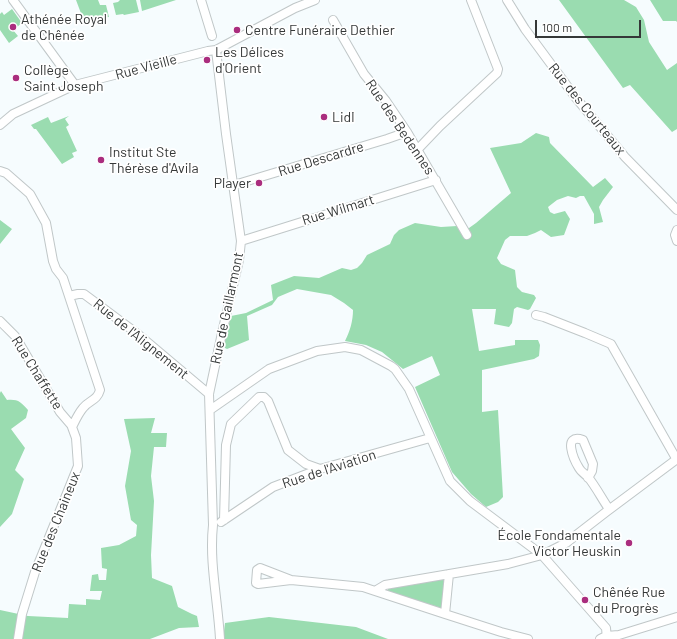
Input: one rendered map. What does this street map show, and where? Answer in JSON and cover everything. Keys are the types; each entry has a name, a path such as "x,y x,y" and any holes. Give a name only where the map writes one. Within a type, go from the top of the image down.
{"street":[{"path":"13,0 75,85"},
{"path":"201,0 212,36"},
{"path":"216,50 301,2 314,0"},
{"path":"418,149 440,126 497,73 498,69 470,0"},
{"name":"Rue des Courteaux","path":"507,0 525,29 576,98 625,157 677,210"},
{"name":"Rue des Bedennes","path":"333,20 364,74 386,101 418,149 468,235"},
{"name":"Rue Vieille","path":"0,125 13,114 75,85 216,50"},
{"name":"Rue de Gaillarmont","path":"216,50 241,241 239,260 209,394 214,581 220,639"},
{"name":"Rue Descardre","path":"234,185 407,132"},
{"path":"0,171 6,173 30,194 46,223 53,261 56,269 63,278 100,390 99,395 84,406 72,426"},
{"name":"Rue Wilmart","path":"241,241 436,180"},
{"path":"677,230 675,235 677,241"},
{"name":"Rue de l'Alignement","path":"69,296 84,294 139,335 209,394"},
{"path":"375,591 385,585 508,564 542,555 566,542 677,459 610,344 536,315"},
{"name":"Rue Chaffette","path":"0,321 15,336 60,412 72,426"},
{"path":"210,410 269,369 317,351 345,347 361,350 391,366 409,389 450,482 470,501 542,555 606,628 604,638 619,635 677,617"},
{"path":"224,520 226,445 231,424 259,397 264,397 268,401 288,450 306,464 320,469"},
{"name":"Rue des Chaineux","path":"18,639 22,614 35,572 78,466 76,438 72,426"},
{"name":"Rue de l'Aviation","path":"213,525 224,520 273,487 320,469 430,438"},
{"path":"588,478 609,509"},
{"path":"445,614 449,574"},
{"path":"291,580 363,587 501,632 528,639"}],"green space":[{"path":"76,0 98,0 100,5 106,5 109,17 101,18 101,20 85,24"},
{"path":"120,0 136,0 139,12 116,15 113,3"},
{"path":"140,0 176,0 142,11"},
{"path":"559,0 624,0 636,7 644,20 649,42 667,70 677,63 677,129 672,132 630,85 623,88"},
{"path":"650,0 677,0 677,22 663,21"},
{"path":"12,9 22,23 13,30 18,36 9,43 0,30 0,14 2,12 4,15"},
{"path":"69,116 65,119 69,125 66,127 77,151 72,153 74,157 62,164 36,129 34,129 31,125 48,117 51,123"},
{"path":"536,133 549,137 550,143 593,187 605,178 613,187 599,207 603,222 594,224 594,214 584,196 576,198 568,196 557,200 548,207 550,212 554,214 565,211 570,219 564,235 551,237 541,230 527,236 510,236 505,240 497,258 501,264 515,270 517,287 522,292 534,295 536,298 530,309 528,310 517,307 514,309 512,323 509,327 494,324 496,309 472,309 479,351 515,345 515,340 538,340 540,345 539,356 534,359 482,370 482,412 498,410 503,497 498,502 486,507 471,494 452,472 415,387 440,375 432,356 403,369 382,352 366,345 345,341 351,326 353,310 331,295 297,289 278,297 272,305 247,316 249,340 227,349 223,347 231,316 246,313 273,300 271,285 294,276 319,278 342,268 351,270 357,268 367,255 390,244 394,235 399,230 415,223 441,227 457,226 462,233 511,193 490,148 521,143"},
{"path":"0,220 12,229 0,244"},
{"path":"1,391 7,400 19,402 28,410 26,418 11,429 25,448 15,470 24,479 12,514 0,527 0,393"},
{"path":"155,418 151,433 167,433 166,447 154,447 151,476 154,501 151,555 152,578 172,586 178,607 197,616 199,627 179,628 150,639 0,639 0,610 28,616 68,618 69,604 86,605 86,599 100,600 102,591 90,591 92,575 98,574 99,580 106,580 107,569 102,568 101,548 119,545 136,536 137,525 131,520 125,486 131,451 124,419"},
{"path":"444,578 446,580 443,607 441,608 388,591 388,588"},
{"path":"269,617 356,627 388,639 223,639 225,623"}],"place":[{"name":"Athénée Royal de Chênée","path":"13,27"},
{"name":"Centre Funéraire Dethier","path":"237,30"},
{"name":"Les Délices d'Orient","path":"207,60"},
{"name":"Collège Saint Joseph","path":"16,78"},
{"name":"Lidl","path":"324,117"},
{"name":"Institut Ste Thérèse d'Avila","path":"101,160"},
{"name":"Player","path":"259,183"},
{"name":"École Fondamentale Victor Heuskin","path":"629,543"},
{"name":"Chênée Rue du Progrès","path":"585,600"}]}
